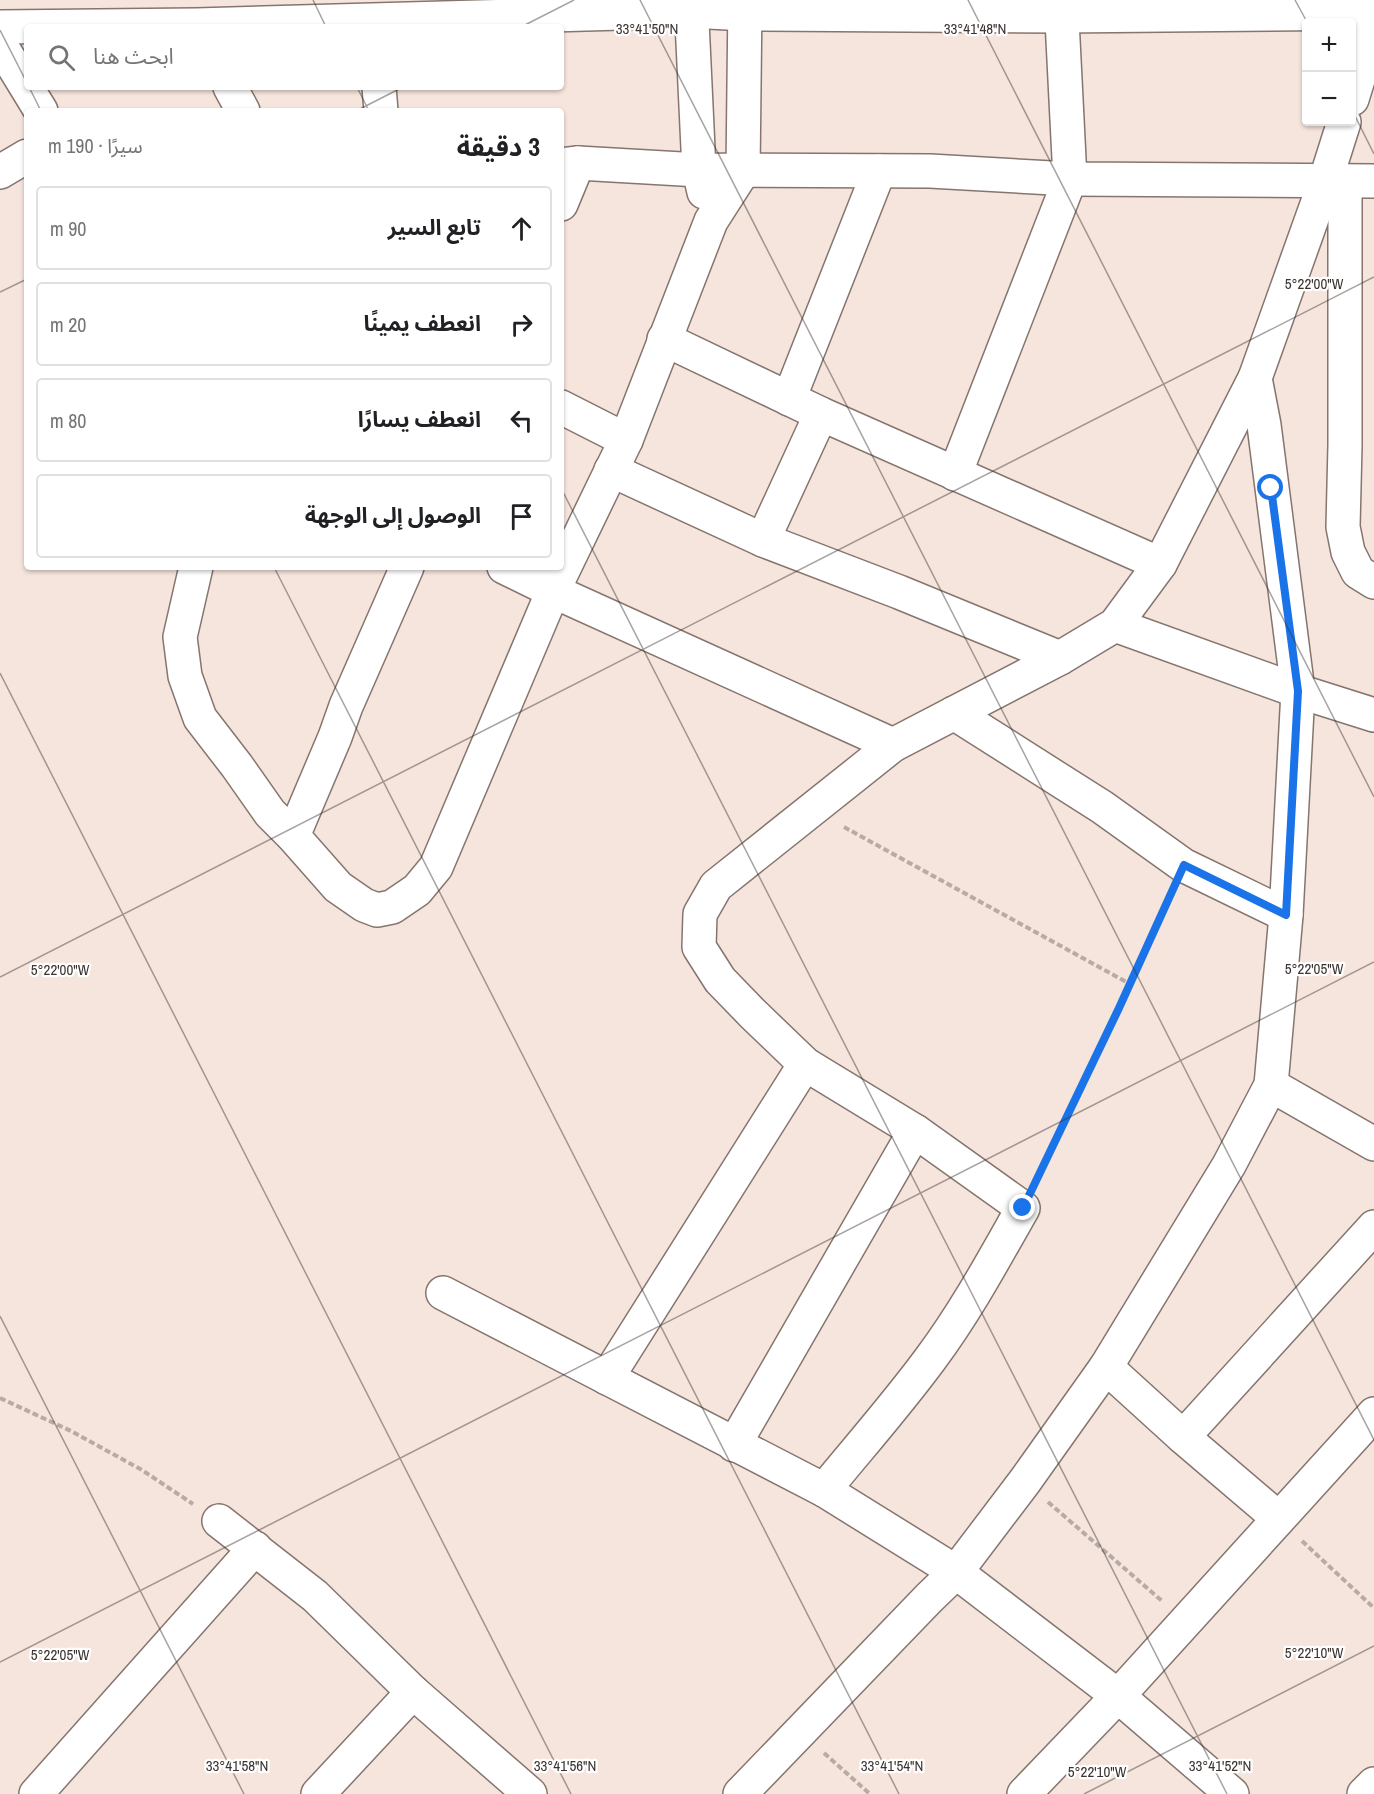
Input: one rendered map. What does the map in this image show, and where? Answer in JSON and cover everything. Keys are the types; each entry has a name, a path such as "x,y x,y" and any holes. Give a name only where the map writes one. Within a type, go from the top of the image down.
{"street":[{"path":"691,5 699,170 711,221"},
{"path":"232,24 377,16 691,5 1374,13"},
{"path":"564,568 626,440 711,221 742,171 745,7"},
{"path":"955,474 1070,179 1061,8"},
{"path":"0,27 24,27"},
{"path":"1356,86 1374,28"},
{"path":"0,44 24,84"},
{"path":"27,90 38,108"},
{"path":"232,90 241,108"},
{"path":"380,90 381,108"},
{"path":"1344,126 1348,181 1343,528 1348,552 1358,572 1374,582"},
{"path":"0,172 24,158"},
{"path":"564,191 570,164 742,171 959,172 1070,179 1348,181"},
{"path":"789,399 879,171"},
{"path":"824,1490 887,1415 932,1356 977,1289 1023,1208 915,1131 805,1064 720,980 699,947 700,914 716,886 893,745 1060,658 1115,625 1160,564 1255,378 1348,181"},
{"path":"664,339 821,414 1160,564"},
{"path":"740,1794 956,1572 1106,1367 1229,1165 1271,1085 1286,915 1298,691 1264,425 1255,378"},
{"path":"564,409 626,440"},
{"path":"763,540 821,414"},
{"path":"610,470 763,540 899,592 1060,658"},
{"path":"195,570 180,637 185,675 201,718 270,813 338,887 364,905 377,910 392,907 417,890 436,867 476,768 563,570"},
{"path":"293,836 346,706 406,570"},
{"path":"510,570 893,745"},
{"path":"1115,625 1298,691 1374,715"},
{"path":"954,713 1093,801 1184,865 1286,915"},
{"path":"607,1378 805,1064"},
{"path":"1271,1085 1374,1144"},
{"path":"734,1444 915,1131"},
{"path":"1184,1437 1374,1226"},
{"path":"443,1293 824,1490 956,1572 1118,1696 1232,1794"},
{"path":"1106,1367 1278,1518"},
{"path":"1024,1794 1118,1696 1374,1414"},
{"path":"219,1521 315,1596 413,1692 530,1794"},
{"path":"36,1794 255,1548"},
{"path":"318,1794 413,1692"},
{"path":"1364,1794 1374,1784"}],"path":[{"path":"812,809 1130,984"},
{"path":"1023,1208 1184,865"},
{"path":"0,1398 71,1431 142,1470 219,1521"},
{"path":"1024,1481 1186,1621"},
{"path":"1278,1518 1374,1608"},
{"path":"800,1732 870,1794"}],"route":[{"path":"1023,1208 1119,1008 1184,865 1286,915 1298,691 1271,488"}]}
